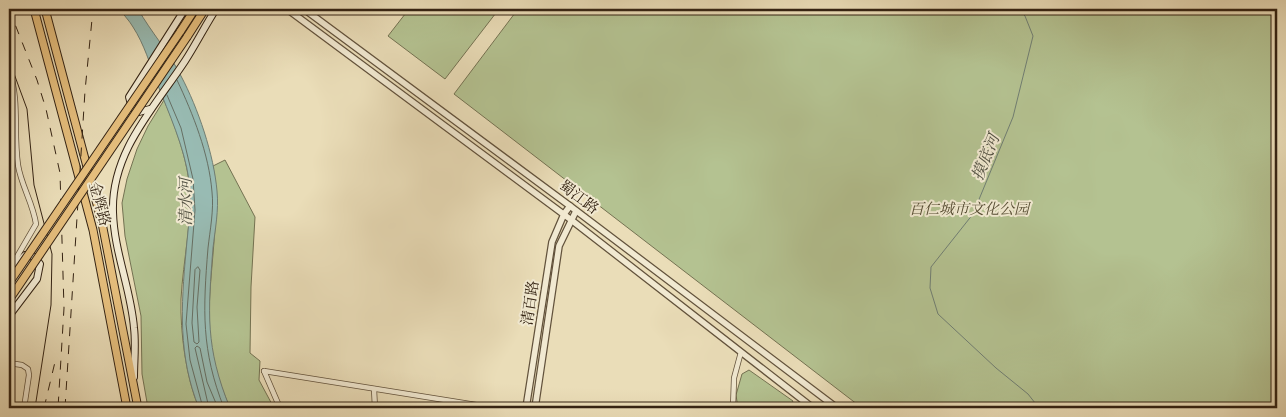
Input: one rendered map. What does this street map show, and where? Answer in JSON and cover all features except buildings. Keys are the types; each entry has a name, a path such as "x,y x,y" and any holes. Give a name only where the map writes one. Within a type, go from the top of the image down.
{"main road":[{"name":"金辉路","path":"34,9 93,230 126,408"},
{"name":"金辉路","path":"46,9 102,223 134,378 138,408"},
{"path":"153,106 139,112 129,103 129,98 185,9"},
{"path":"9,283 195,9"},
{"path":"9,300 205,9"},
{"path":"134,378 134,327 115,238 112,211 115,186 121,163 130,142 181,66 216,9"},
{"path":"9,269 25,255 35,257 40,264 36,279 9,316"}],"street":[{"name":"蜀江路","path":"287,9 564,214 814,408"},
{"name":"蜀江路","path":"304,9 570,206 837,408"},
{"path":"9,69 14,86 18,162 21,180 36,224 9,269"},
{"name":"清百路","path":"526,408 552,242 564,214 570,206"},
{"name":"清百路","path":"535,408 559,246 570,219 576,211"},
{"path":"733,408 734,378 741,352"},
{"path":"9,363 22,365 28,369 29,375 24,408"},
{"path":"280,408 264,371 495,408"},
{"path":"374,389 376,408"}],"green space":[{"path":"409,9 499,9 445,79 388,36"},
{"name":"百仁城市文化公园","path":"518,9 1277,9 1277,408 862,408 454,94"},
{"path":"164,100 179,140 189,181 190,210 181,312 187,369 199,408 148,408 142,374 141,316 125,236 122,203 127,179 137,149"},
{"path":"225,160 255,217 250,353 260,361 259,380 274,408 230,408 220,384 213,359 209,320 216,210 213,166"},
{"path":"749,370 793,401 789,408 738,408 736,395 742,374"}],"water":[{"path":"120,9 138,9 171,59 193,102 209,147 217,198 210,291 210,329 216,366 230,408 199,408 192,389 184,350 182,311 190,207 187,167 176,130 144,47"}],"waterway":[{"name":"摸底河","path":"1018,9 1025,16 1033,36 1013,117 973,214 931,267 930,288 938,314 996,368 1028,394 1039,408"}],"tram line":[{"path":"9,60 27,109 34,185 52,254 51,305 35,408"}],"railway":[{"path":"9,9 37,80 46,109 60,173 64,308 58,408"},
{"path":"65,408 85,91 93,9"},
{"path":"44,408 55,362"}],"water label":[{"name":"清水河","path":"185,202"}]}
